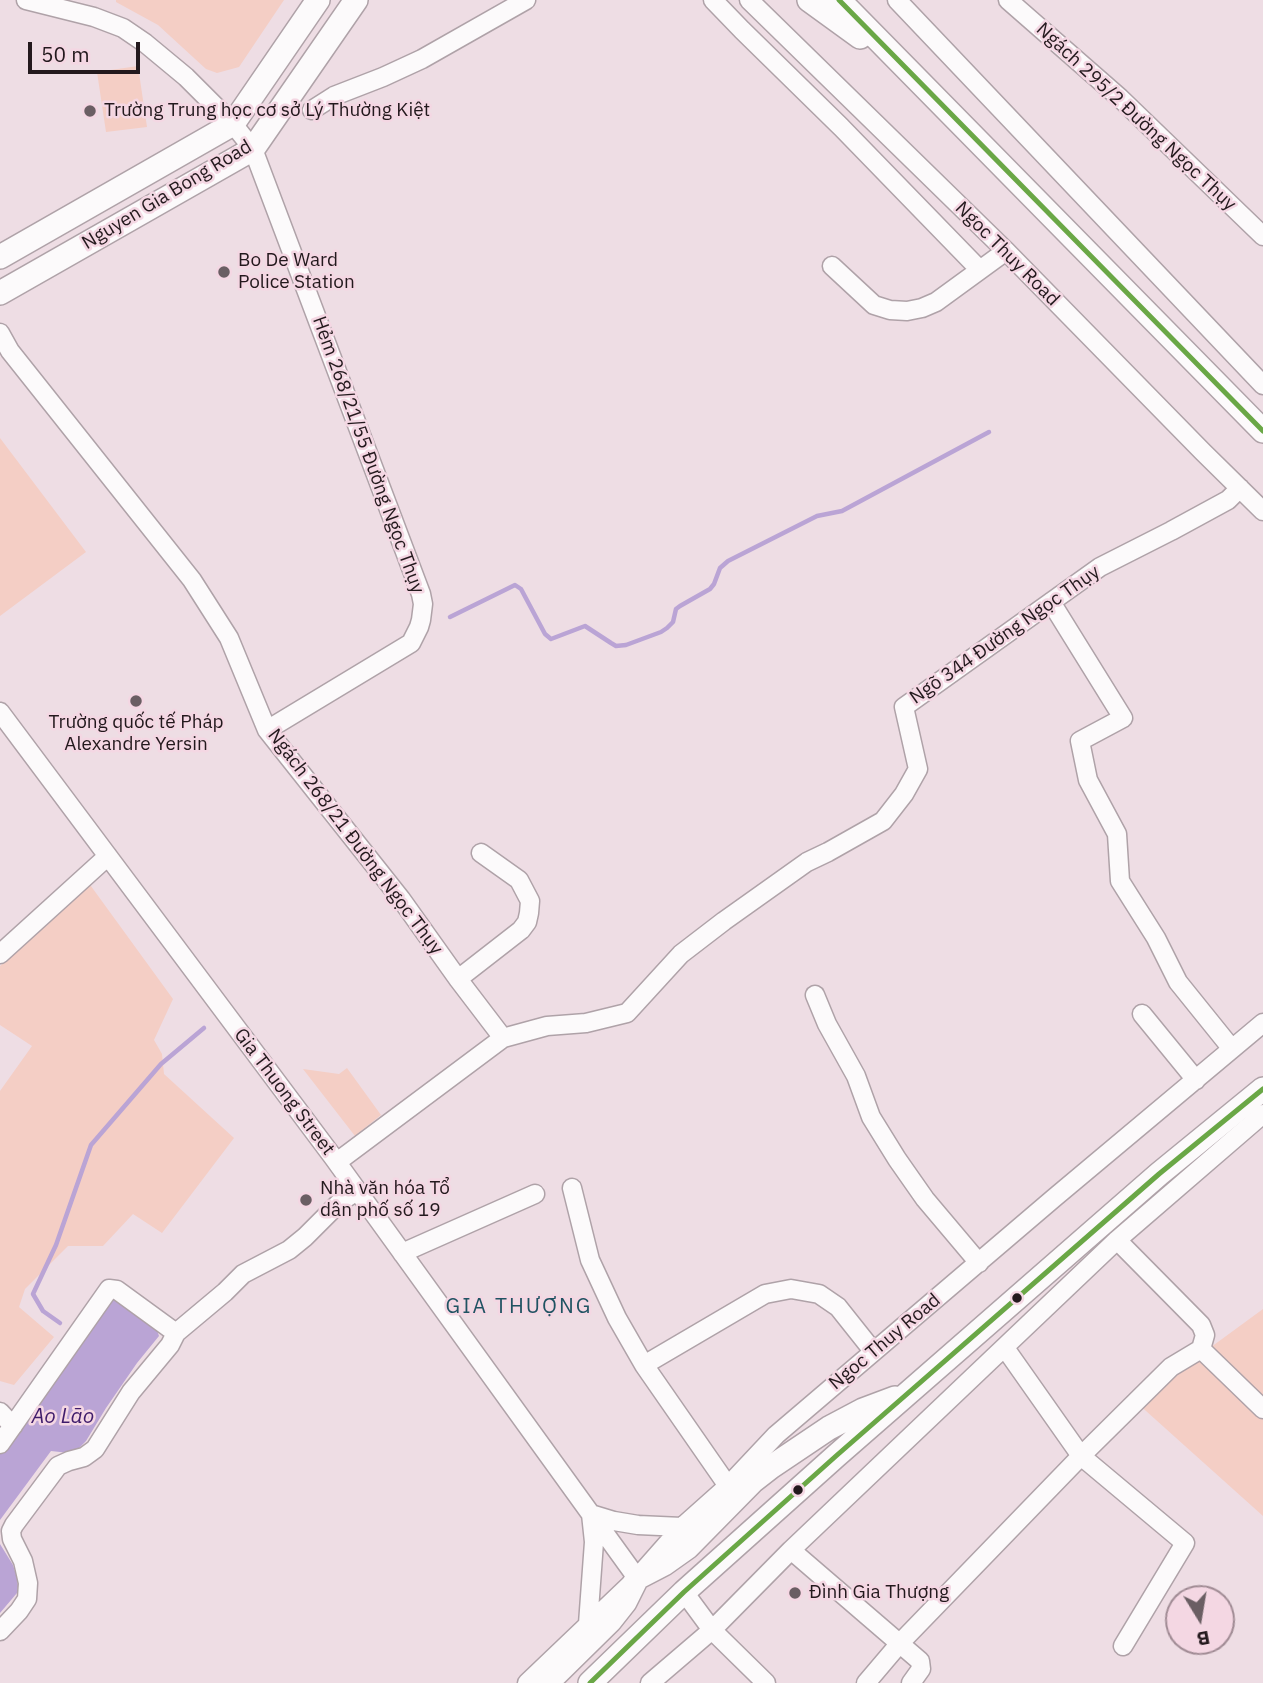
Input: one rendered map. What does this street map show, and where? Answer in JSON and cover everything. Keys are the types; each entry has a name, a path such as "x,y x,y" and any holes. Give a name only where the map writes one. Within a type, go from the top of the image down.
{"main road":[{"name":"Nguyen Gia Bong Road","path":"0,257 233,124 318,0"},
{"name":"Nguyen Gia Bong Road","path":"0,293 254,149 356,0"},
{"path":"809,0 906,70"},
{"path":"839,0 1263,431"},
{"path":"590,1683 684,1592 908,1393 1159,1174 1263,1089"},
{"path":"547,1683 610,1621 625,1602 637,1578 688,1547 753,1481 829,1428 863,1410 908,1393"}],"street":[{"name":"Hẻm 268/21/55 Đường Ngọc Thụy","path":"26,0 123,28 186,78 233,124 254,149 421,594 423,604 419,627 411,643 267,730"},
{"path":"312,110 334,96 422,59 526,0"},
{"name":"Ngoc Thuy Road","path":"713,0 980,270"},
{"name":"Ngoc Thuy Road","path":"748,0 1006,251 1263,511"},
{"path":"897,0 1263,385"},
{"name":"Ngách 295/2 Đường Ngọc Thụy","path":"1008,0 1120,98 1263,236"},
{"path":"841,127 861,110"},
{"path":"832,266 874,305 898,311 915,310 936,302 1006,251"},
{"name":"Ngách 268/21 Đường Ngọc Thụy","path":"0,333 10,351 192,580 229,638 267,730 401,899 503,1038"},
{"name":"Ngõ 344 Đường Ngọc Thụy","path":"503,1038 547,1026 586,1023 627,1013 681,954 724,921 807,862 883,821 904,794 918,769 904,707 1100,567 1228,500 1240,488"},
{"path":"1051,602 1123,718 1080,741 1088,780 1117,834 1121,881 1156,938 1178,982 1231,1049"},
{"name":"Gia Thuong Street","path":"0,712 337,1162 637,1578"},
{"path":"458,979 522,930 530,913 530,901 519,880 481,853"},
{"path":"0,954 108,856"},
{"path":"815,995 827,1024 856,1076 871,1116 925,1199 979,1263"},
{"path":"1142,1014 1196,1080"},
{"name":"Ngoc Thuy Road","path":"527,1683 637,1578 682,1527 728,1486 776,1435 1263,1023"},
{"path":"337,1162 503,1038"},
{"path":"650,1683 712,1630 791,1550 1117,1240 1263,1114"},
{"path":"572,1188 590,1260 617,1318 644,1365 728,1486"},
{"path":"0,1631 27,1598 28,1583 23,1561 11,1531 58,1466 84,1457 95,1449 131,1392 170,1345 176,1333 243,1274 289,1250 340,1202 357,1191"},
{"path":"402,1253 535,1194"},
{"path":"866,1683 900,1643 1081,1456 1171,1367 1201,1349 1205,1335 1201,1325 1117,1240"},
{"path":"0,1444 109,1289 117,1290 176,1333"},
{"path":"644,1365 765,1294 791,1289 819,1294 838,1307 873,1351"},
{"path":"1005,1348 1081,1456 1185,1543 1123,1646"},
{"path":"1201,1349 1263,1409"},
{"path":"0,1412 13,1426"},
{"path":"588,1624 594,1542 590,1514 638,1525 682,1527"},
{"path":"791,1550 920,1661 921,1669 911,1683"},
{"path":"684,1592 712,1630 766,1683"}],"shaded area":[{"path":"116,0 284,0 239,67 217,73 206,69 158,25"},
{"path":"138,66 147,127 106,132 97,72"},
{"path":"0,438 86,552 0,616"},
{"path":"88,882 173,999 154,1040 162,1054 164,1074 234,1138 162,1233 133,1214 103,1246 68,1246 25,1289 19,1307 54,1337 14,1385 0,1381 0,1091 32,1046 0,1025 0,966"},
{"path":"347,1068 381,1115 355,1136 303,1069 339,1074"},
{"path":"1263,1309 1263,1516 1136,1402"}],"water":[{"name":"Ao Lão","path":"104,1298 113,1299 149,1323 159,1336 137,1363 86,1441 77,1450 69,1453 51,1451 0,1520 0,1450"},
{"path":"0,1544 13,1565 18,1586 17,1593 0,1613"}],"waterway":[{"path":"450,617 515,585 521,589 545,634 551,639 585,626 616,646 626,645 667,628 673,622 676,609 710,589 720,568 728,561 817,516 842,511 989,432"},
{"path":"60,1323 43,1311 33,1294 56,1245 91,1145 161,1064 204,1028"}],"transit line":[{"path":"839,0 1263,431"},
{"path":"590,1683 684,1592 836,1456 1159,1174 1263,1089"}],"place":[{"name":"Trường Trung học cơ sở Lý Thường Kiệt","path":"90,111"},
{"name":"Bo De Ward Police Station","path":"224,272"},
{"name":"Trường quốc tế Pháp Alexandre Yersin","path":"136,701"},
{"name":"Nhà văn hóa Tổ dân phố số 19","path":"306,1200"},
{"name":"Đình Gia Thượng","path":"795,1593"}],"district":[{"name":"GIA THƯỢNG","path":"519,1307"}]}
